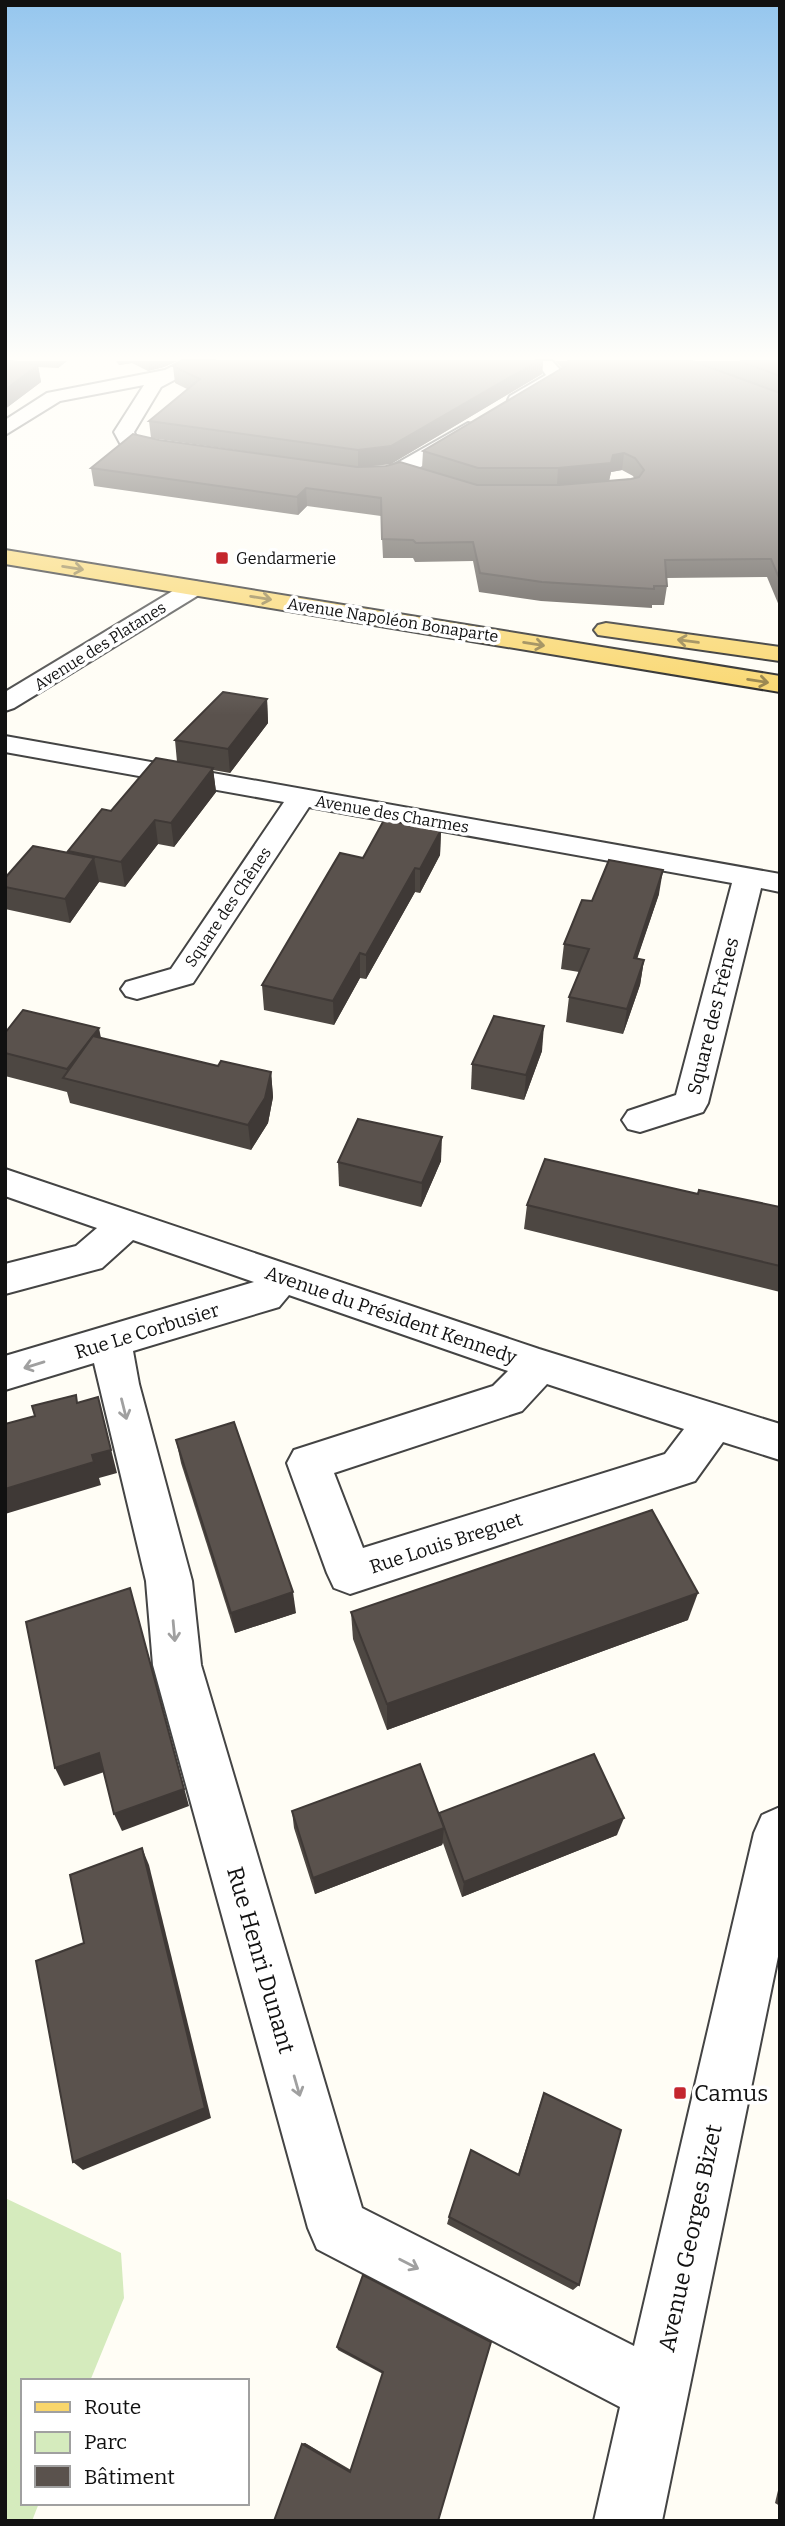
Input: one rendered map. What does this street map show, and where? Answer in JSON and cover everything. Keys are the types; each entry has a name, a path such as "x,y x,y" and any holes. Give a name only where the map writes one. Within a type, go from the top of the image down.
{"main road":[{"name":"Avenue Napoléon Bonaparte","path":"5,536 396,598"},
{"name":"Avenue Napoléon Bonaparte","path":"5,557 780,684"},
{"path":"589,627 780,654"}],"street":[{"name":"Avenue des Platanes","path":"5,704 194,588"},
{"name":"Avenue des Charmes","path":"5,744 764,880"},
{"name":"Square des Chênes","path":"136,989 182,976 301,798"},
{"name":"Square des Frênes","path":"640,1120 691,1103 764,880"},
{"name":"Avenue du Président Kennedy","path":"5,1182 539,1366 780,1442"},
{"path":"5,1279 88,1258 128,1223"},
{"name":"Rue Le Corbusier","path":"5,1373 265,1296 281,1278"},
{"name":"Rue Henri Dunant","path":"111,1342 118,1384 169,1581 177,1665 338,2228 658,2392"},
{"name":"Rue Louis Breguet","path":"539,1366 507,1399 309,1463 351,1573 680,1468 715,1421"},
{"name":"Avenue Georges Bizet","path":"628,2521 757,1927 780,1833"}],"green space":[{"path":"5,2198 121,2253 124,2298 91,2379 21,2379 21,2505 38,2505 32,2521 5,2521"}],"building":[{"path":"168,479 457,479 477,485 559,485 631,479 780,479 780,580 771,559 665,560 667,586 654,586 654,589 542,582 480,573 473,542 416,543 413,540 382,539 381,498 306,488 297,497"},
{"path":"223,692 267,699 228,749 175,740"},
{"path":"156,758 213,768 171,823 155,820 121,862 68,851 102,809 111,811"},
{"path":"384,820 441,830 420,869 415,868 366,955 360,953 333,1001 262,985 340,853 363,858"},
{"path":"33,846 94,858 65,899 5,887 5,878"},
{"path":"609,860 663,870 634,958 644,960 627,1009 569,997 589,949 564,944 582,900 592,901"},
{"path":"23,1010 99,1028 67,1069 5,1053 5,1033"},
{"path":"494,1016 544,1026 526,1075 472,1064"},
{"path":"93,1036 218,1066 221,1061 271,1072 265,1098 248,1125 63,1078"},
{"path":"358,1119 442,1137 422,1183 338,1162"},
{"path":"545,1159 698,1194 699,1190 780,1207 780,1266 527,1205"},
{"path":"76,1395 77,1403 98,1397 111,1450 92,1455 94,1462 5,1489 5,1424 35,1416 32,1406"},
{"path":"234,1422 293,1592 231,1613 176,1440"},
{"path":"652,1510 698,1593 387,1704 351,1612"},
{"path":"130,1588 184,1789 114,1814 99,1753 55,1768 26,1622"},
{"path":"594,1754 624,1818 464,1882 439,1813"},
{"path":"420,1764 444,1828 313,1878 292,1811"},
{"path":"142,1848 205,2108 73,2162 36,1961 84,1943 70,1875"},
{"path":"544,2093 621,2130 579,2285 449,2217 471,2150 519,2175"},
{"path":"363,2275 491,2342 438,2521 274,2521 302,2444 350,2472 383,2372 337,2347"}],"place":[{"name":"Gendarmerie","path":"222,558"},
{"name":"Camus","path":"680,2093"}]}
